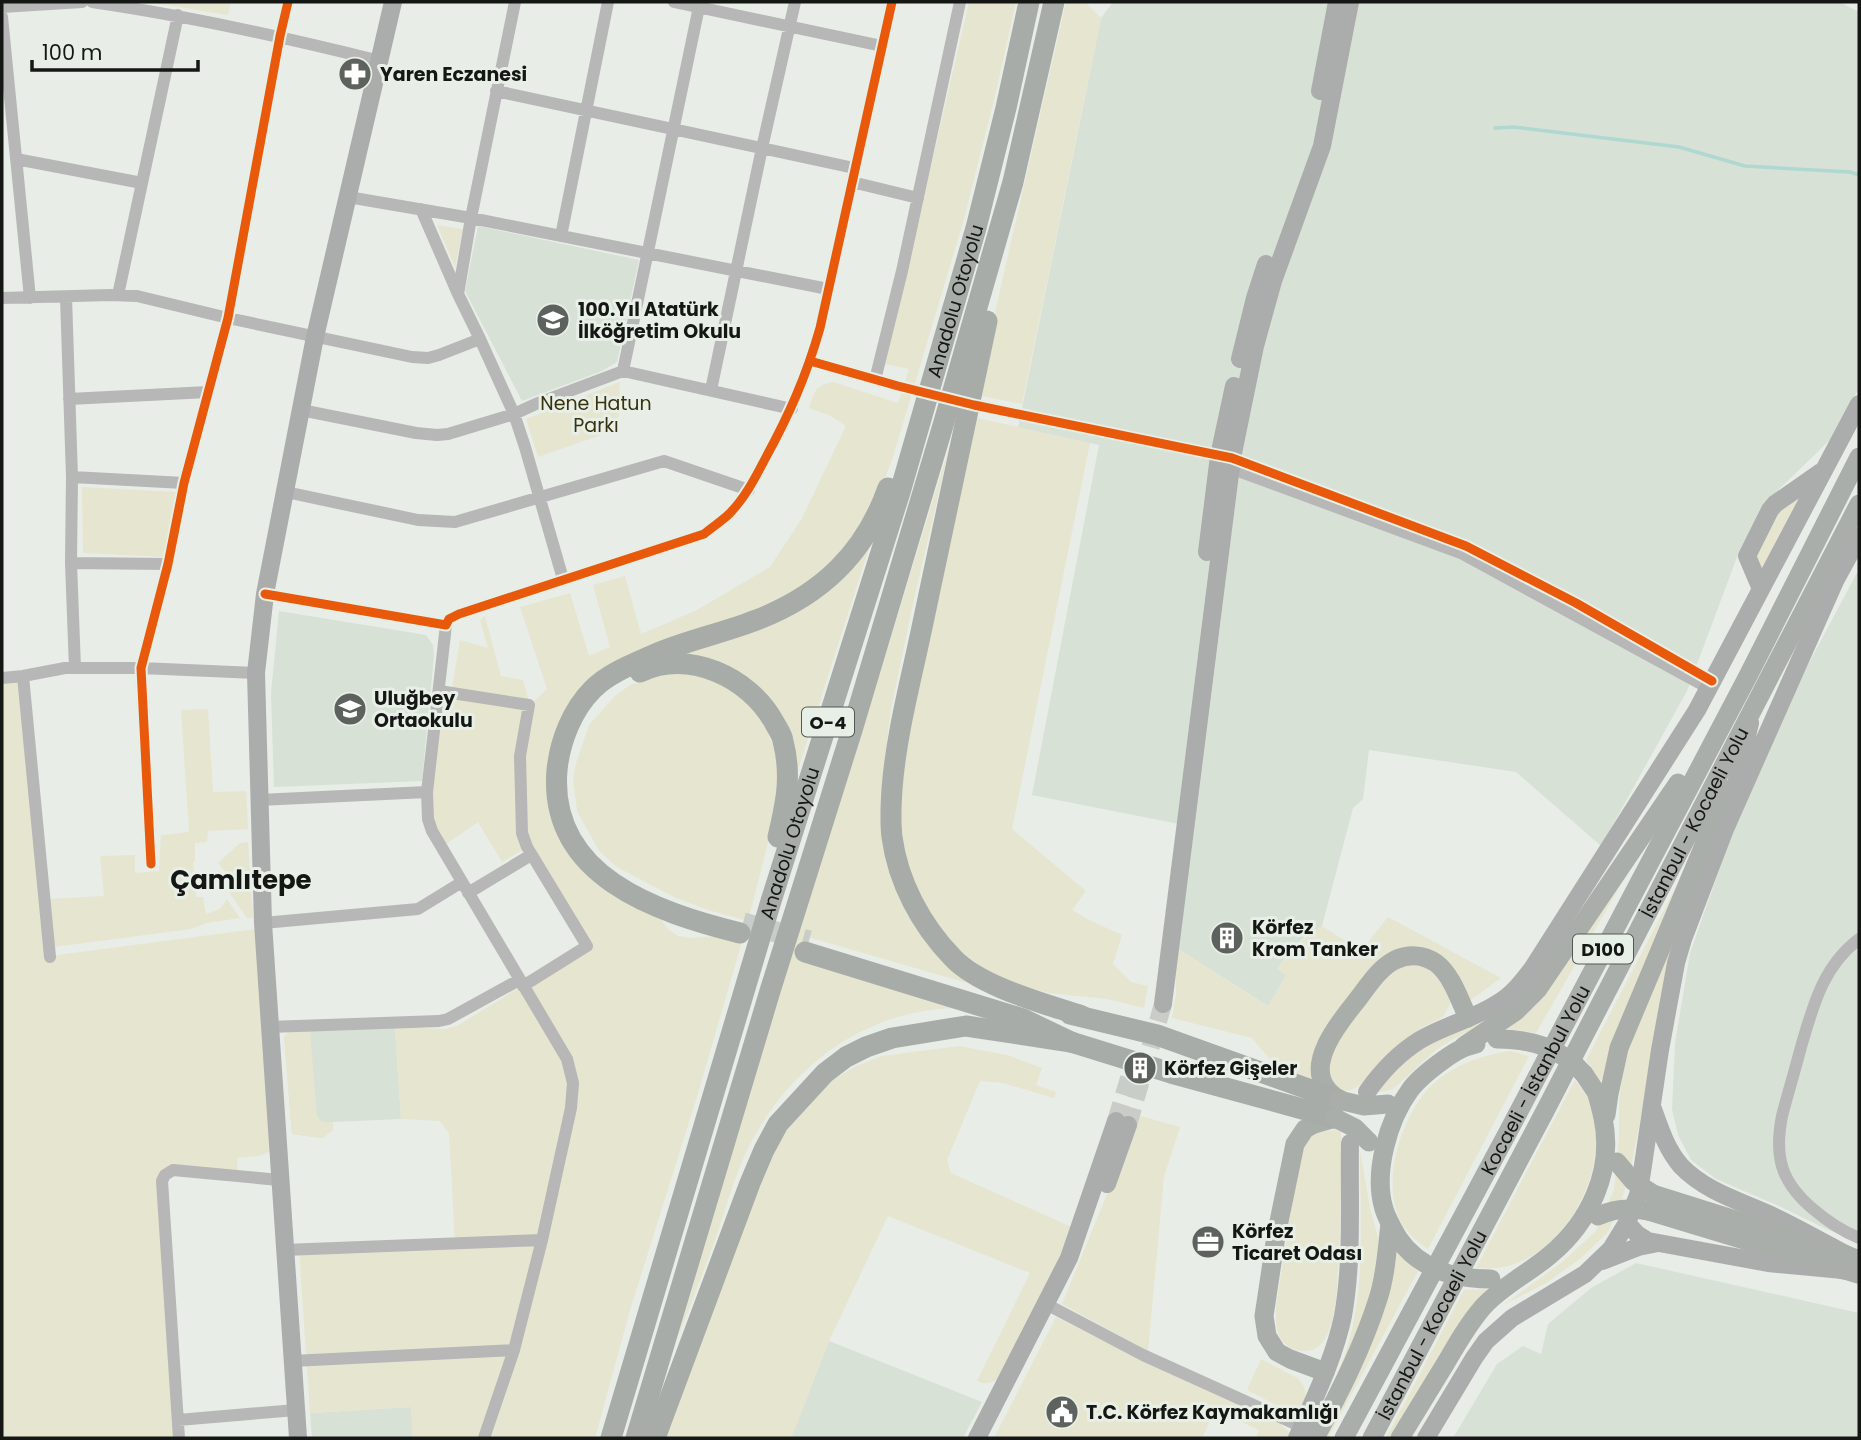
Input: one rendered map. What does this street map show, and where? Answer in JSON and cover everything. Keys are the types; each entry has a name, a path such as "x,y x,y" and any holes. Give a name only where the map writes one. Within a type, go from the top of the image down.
{"highway":[{"name":"Anadolu Otoyolu","path":"611,1438 771,901 900,492 979,215 1029,2"},
{"name":"Anadolu Otoyolu","path":"636,1438 944,422 1013,182 1054,2"},
{"path":"1013,182 989,314 903,716 894,766 891,833 895,855 913,902 924,921 954,959 983,980 1082,1016"},
{"path":"771,901 775,853 788,798 788,769 783,738 767,710 745,686 720,673 692,664 648,669 628,678 605,694 588,711 576,732 566,772 572,818 578,833 598,859 632,883 670,901 742,928 698,922 648,903 612,882 585,859 574,845 560,813 557,795 558,760 564,737 576,711 593,689 610,676 672,647 757,620 791,605 817,588 842,566 864,538 883,503 944,334"},
{"name":"Kocaeli - İstanbul Yolu","path":"1344,1438 1748,676 1859,457"},
{"name":"İstanbul - Kocaeli Yolu","path":"1372,1438 1544,1114 1859,504"},
{"path":"1530,1271 1491,1279 1462,1278 1436,1270 1413,1256 1394,1231 1384,1208 1381,1181 1384,1150 1391,1127 1410,1089 1438,1064 1516,1011 1538,989 1644,836 1748,676"},
{"path":"1569,1237 1599,1188 1609,1145 1609,1094 1619,1048 1702,850 1752,713"},
{"path":"1337,1109 1157,1035 1082,1016 1015,1004 807,946 1023,1020 1071,1042 1171,1073 1337,1109 1364,1106 1376,1096 1410,1089"},
{"path":"1381,1181 1358,1145 1355,1128 1337,1109 1322,1077 1322,1056 1326,1044 1387,965 1415,955 1435,962 1450,980 1468,1018"},
{"path":"655,1438 764,1150 778,1124 825,1073 846,1057 892,1038 966,1026 1071,1042"},
{"path":"1464,1046 1497,1039 1525,1041 1551,1048 1566,1056 1584,1074 1596,1093 1609,1145 1633,1181 1653,1194 1774,1240 1852,1265"},
{"path":"1325,1372 1278,1352 1267,1336 1264,1316 1276,1236 1295,1144 1305,1129 1337,1109"},
{"path":"1400,1438 1484,1306 1598,1216 1624,1208 1648,1211 1774,1240"},
{"path":"1305,1434 1358,1351 1378,1300 1394,1231"}],"main road":[{"path":"298,1438 263,923 256,673 265,594 315,337 393,2"},
{"path":"1158,1004 1225,461 1255,298 1310,143 1338,2"},
{"path":"1225,461 1273,281 1322,146 1350,2"},
{"path":"1376,1096 1376,1079 1409,1048 1436,1032 1500,1003 1532,969 1696,710 1859,404"},
{"path":"1761,589 1747,556 1766,516 1775,504 1824,470"},
{"path":"1426,1438 1474,1358 1493,1335 1512,1318 1573,1282 1599,1262 1611,1249 1627,1223 1638,1195 1676,964 1683,939 1725,829 1835,581 1859,537"},
{"path":"1772,675 1835,581"},
{"path":"1376,1096 1398,1066 1413,1054 1502,1010 1531,984 1712,705 1716,693 1710,685"},
{"path":"1725,829 1752,713"},
{"path":"1652,1104 1664,1140 1681,1166 1703,1184 1773,1216 1852,1265"},
{"path":"990,1438 1050,1307 1122,1123"},
{"path":"1305,1434 1342,1319 1358,1145"},
{"path":"1305,1434 1344,1343 1351,1315 1357,1221 1358,1145"},
{"path":"1644,1158 1664,1160 1681,1166"},
{"path":"1627,1223 1643,1238 1659,1243 1768,1263 1852,1265"},
{"path":"1599,1262 1638,1247 1659,1243"},
{"path":"977,1438 1050,1307"}],"street":[{"path":"2,7 82,2"},
{"path":"92,2 178,15 280,36 380,61"},
{"path":"151,864 141,668 168,564 184,483 228,318 288,2"},
{"path":"458,295 514,2"},
{"path":"561,236 608,2"},
{"path":"674,2 699,4 882,46"},
{"path":"711,390 795,2"},
{"path":"484,1438 514,1350 542,1240 571,1108 573,1083 567,1059 465,888 432,831 428,819 427,792 446,625 449,619 459,614 704,534 730,513 749,490 792,409 810,361 892,2"},
{"path":"875,380 960,2"},
{"path":"624,371 699,4"},
{"path":"118,295 178,15"},
{"path":"2,17 7,116 16,159 30,298"},
{"path":"496,91 855,168"},
{"path":"16,159 142,183"},
{"path":"852,183 918,198"},
{"path":"348,197 471,218 828,289"},
{"path":"421,209 514,414 563,579"},
{"path":"2,298 137,296 315,337 428,358 480,339"},
{"path":"66,297 75,668"},
{"path":"810,361 898,386"},
{"path":"301,410 416,433 448,434 514,414 624,371 792,409"},
{"path":"69,400 208,392"},
{"path":"1225,461 992,416 974,405 1225,461 1466,546 1576,603 1710,685"},
{"path":"286,492 418,520 455,522 664,461 749,490"},
{"path":"72,477 184,483"},
{"path":"71,563 168,564"},
{"path":"265,594 446,625"},
{"path":"2,678 65,668 256,673"},
{"path":"23,676 50,957"},
{"path":"269,1027 448,1019 587,946 531,855 522,833 520,756 529,705 439,691"},
{"path":"259,800 427,792"},
{"path":"263,923 418,909 531,855"},
{"path":"1859,939 1833,964 1817,993 1782,1116 1778,1148 1784,1175 1800,1198 1833,1225 1859,1238"},
{"path":"179,1438 162,1181 165,1175 173,1170 279,1180"},
{"path":"284,1250 542,1240"},
{"path":"1050,1307 1305,1434"},
{"path":"292,1361 514,1350"},
{"path":"178,1420 296,1410"}],"shaded area":[{"path":"1113,2 1839,2 1859,12 1859,388 1834,436 1767,501 1740,549 1687,691 1601,846 1516,772 1369,750 1363,799 1353,808 1322,926 1289,951 1278,968 1286,976 1268,1006 1175,947 1189,826 1032,795 1099,445 1018,428 1101,18"},
{"name":"100.Yıl Atatürk İlköğretim Okulu","path":"478,226 639,260 617,362 602,371 522,401 465,291"},
{"path":"1859,569 1859,1238 1828,1230 1716,1179 1691,1160 1678,1135 1672,1109 1675,1043 1690,953 1733,831 1786,706"},
{"name":"Uluğbey Ortaokulu","path":"279,611 426,635 433,645 434,656 422,781 274,787 271,693"},
{"path":"395,1027 401,1119 333,1122 333,1130 322,1138 292,1134 284,1036 293,1030"},
{"path":"1636,1263 1859,1313 1859,1438 1453,1438 1497,1364 1523,1346 1541,1354 1548,1324 1591,1288"},
{"path":"829,1341 982,1402 963,1438 791,1438"},
{"path":"411,1407 413,1438 312,1438 310,1413"}],"green space":[{"path":"149,2 231,2 228,15"},
{"path":"969,2 1016,2 964,219 892,460 863,525 818,581 572,700 556,818 678,936 691,938 728,935 739,938 744,920 674,897 617,867 599,851 577,811 573,779 589,725 614,697 630,685 666,674 683,673 717,680 749,703 764,724 774,747 778,770 772,827 748,921 696,1100 631,1307 595,1438 413,1438 411,1407 310,1413 299,1249 455,1243 449,1133 440,1121 401,1119 395,1027 446,1029 457,1026 587,946 527,847 502,862 478,822 442,847 428,819 439,691 451,693 460,640 488,648 480,620 485,616 501,676 523,680 530,705 547,689 520,607 570,593 589,656 610,647 593,585 625,576 641,634 697,610 770,567 802,518 846,426 831,416 809,408 816,390 833,382 898,403 909,369 885,364"},
{"path":"1066,2 1085,2 1101,18 1022,404 976,395"},
{"path":"437,225 463,229 455,267"},
{"name":"Nene Hatun Parkı","path":"620,382 618,429 538,457 526,419"},
{"path":"973,417 1090,443 1012,829 1086,891 1072,910 1122,935 1113,964 1131,982 1148,986 1144,1008 1107,999 1027,988 981,966 959,950 942,929 926,908 911,875 899,828 899,807 909,735"},
{"path":"951,441 891,709 882,803 949,967 967,983 808,937 802,956 953,1008 893,1018 866,1029 816,1061 775,1104 744,1156 677,1340 797,932"},
{"path":"1824,470 1761,589 1747,556 1766,516"},
{"path":"82,487 177,492 165,557 83,553"},
{"path":"872,539 794,782 745,676 710,658 674,655 751,628"},
{"path":"23,676 50,956 264,928 277,1149 259,1156 237,1158 238,1172 165,1175 179,1438 2,1438 2,678"},
{"path":"208,709 213,792 246,791 248,829 208,831 207,842 195,843 193,862 196,897 203,897 206,914 220,909 227,899 240,918 207,923 191,929 54,947 50,899 104,896 100,856 135,855 135,873 159,871 161,835 189,832 181,710"},
{"path":"1725,829 1650,1069 1631,1167 1621,1203 1608,1232 1580,1259 1546,1283 1503,1305 1561,1263 1596,1231 1614,1190 1619,1100 1625,1058 1632,1035"},
{"path":"248,842 253,918 247,918 230,894 229,877 218,863 240,843"},
{"path":"1639,853 1536,1033 1497,1030"},
{"path":"1691,858 1603,1077 1600,1081 1586,1060"},
{"path":"1388,917 1501,978 1468,1002 1434,956 1376,968 1318,1084 1277,1068 1252,1038 1172,1018 1176,993 1175,947 1268,1006 1286,976 1277,969 1309,935 1322,926 1361,951"},
{"path":"1401,964 1432,966 1451,995 1450,1004 1443,1017 1407,1038 1354,1089 1339,1090 1328,1074 1329,1053 1385,975"},
{"path":"1492,1020 1437,1049 1393,1089 1373,1092 1426,1047 1456,1032"},
{"path":"293,1030 310,1030 317,1116 322,1122 333,1122 333,1130 322,1138 292,1134 284,1036"},
{"path":"959,1046 1007,1055 1042,1068 1036,1085 1056,1092 1054,1098 1003,1083 980,1081 947,1160 951,1173 1074,1228 999,1379 988,1383 977,1381 1030,1273 888,1216 829,1341 791,1438 662,1438 772,1146 833,1080 856,1066 882,1056"},
{"path":"1511,1051 1529,1056 1428,1249 1404,1228 1394,1202 1397,1150 1410,1115 1429,1088 1446,1074 1488,1055"},
{"path":"1575,1080 1591,1104 1596,1131 1595,1155 1580,1203 1566,1225 1549,1243 1530,1257 1504,1267 1476,1268"},
{"path":"1137,1115 1180,1127 1164,1177 1148,1351 1062,1304 1135,1126"},
{"path":"1341,1131 1337,1293 1327,1335 1318,1347 1303,1351 1288,1346 1280,1338 1276,1325 1276,1306 1301,1146 1314,1133"},
{"path":"1360,1150 1379,1241 1369,1311 1315,1422 1344,1356 1355,1312 1361,1242"},
{"path":"1393,1248 1418,1271 1328,1438 1322,1438"},
{"path":"1490,1289 1445,1345 1390,1438 1386,1438 1464,1290"},
{"path":"1056,1317 1130,1354 1283,1421 1281,1425 1290,1433 1290,1438 1256,1438 1259,1430 1215,1410 1202,1438 994,1438"},
{"path":"1261,1359 1299,1379 1306,1395 1299,1411 1286,1410 1247,1390"}],"waterway":[{"path":"1495,128 1514,127 1679,147 1745,166 1850,172 1859,175"}],"tunnel":[{"path":"898,386 955,400"},
{"path":"743,923 809,941"},
{"path":"1128,1125 1163,1004"},
{"path":"1116,1121 1135,1059"}],"cycle path":[{"path":"151,864 141,668 168,564 184,483 228,318 288,2"},
{"path":"265,594 446,625 449,619 459,614 704,534 729,514 749,488 774,443 815,346 892,2"},
{"path":"810,361 974,405 1232,458 1466,546 1576,603 1712,681"}],"place":[{"name":"Yaren Eczanesi","path":"355,74"},
{"name":"100.Yıl Atatürk İlköğretim Okulu","path":"553,320"},
{"name":"Uluğbey Ortaokulu","path":"350,709"},
{"name":"Körfez Krom Tanker","path":"1227,938"},
{"name":"Körfez Gişeler","path":"1140,1068"},
{"name":"Körfez Ticaret Odası","path":"1208,1242"},
{"name":"T.C. Körfez Kaymakamlığı","path":"1062,1412"}],"district":[{"name":"Çamlıtepe","path":"241,880"}]}
